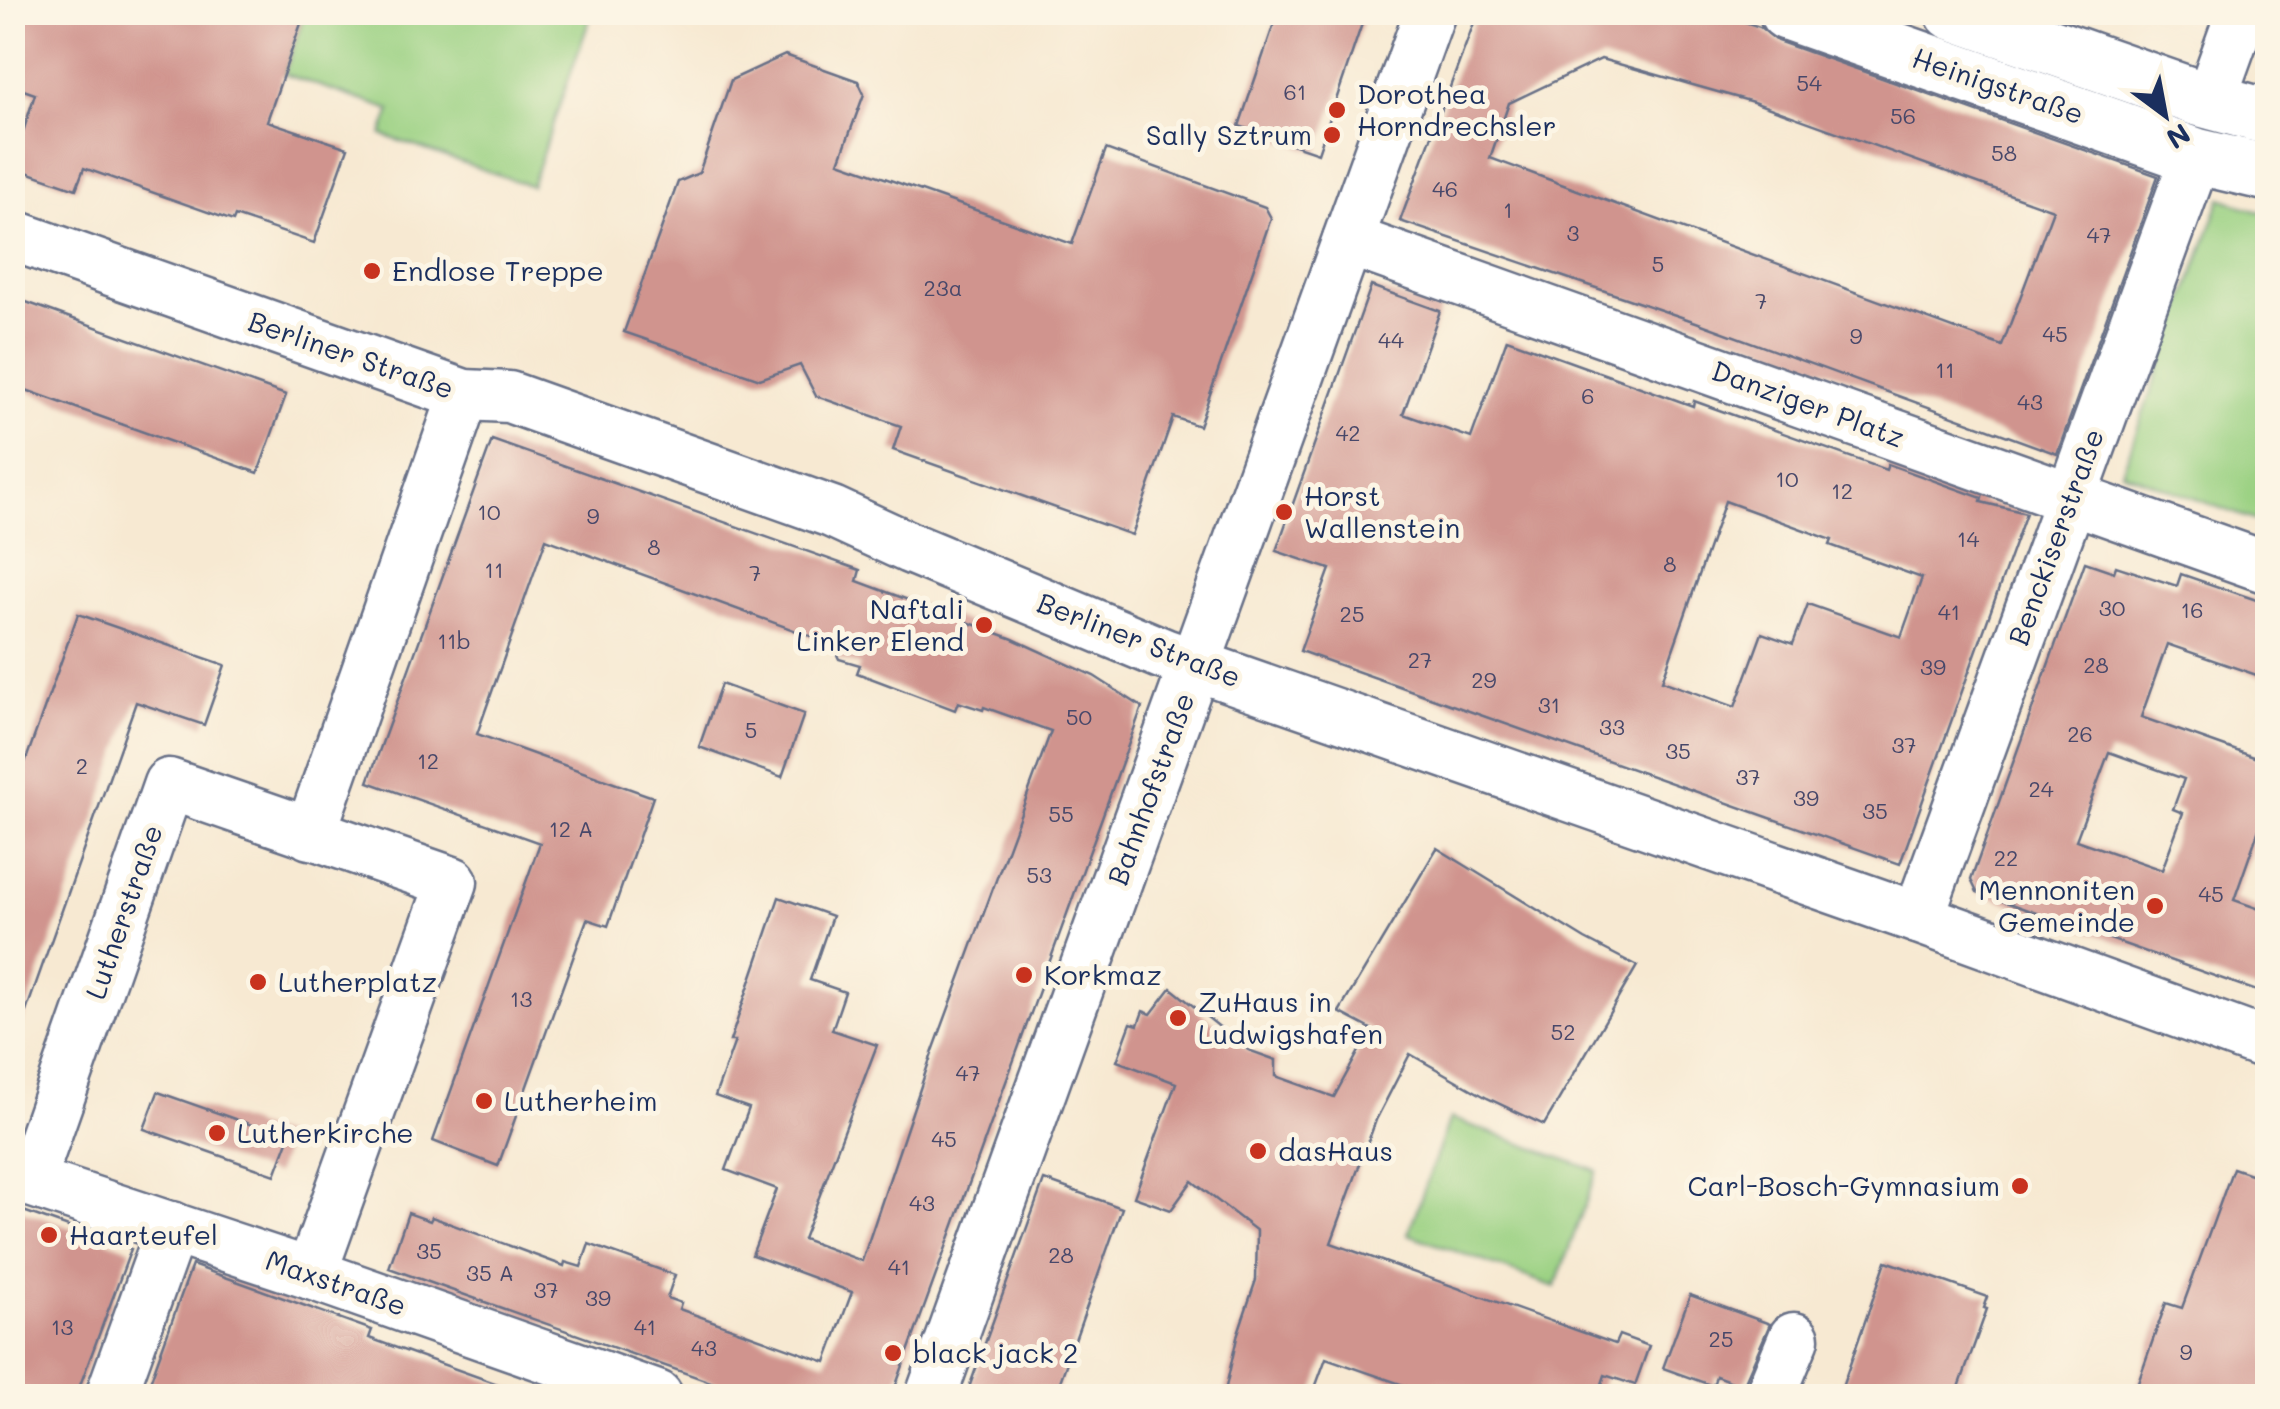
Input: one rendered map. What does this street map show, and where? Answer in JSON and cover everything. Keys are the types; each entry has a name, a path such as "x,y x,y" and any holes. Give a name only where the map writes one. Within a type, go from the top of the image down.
{"main road":[{"name":"Heinigstraße","path":"1787,12 2196,156 2268,173"},
{"name":"Heinigstraße","path":"1953,12 2210,101 2268,116"}],"street":[{"name":"Bahnhofstraße","path":"931,1396 1430,12"},
{"path":"2210,101 2242,12"},
{"name":"Benckiserstraße","path":"1918,918 2196,156"},
{"name":"Berliner Straße","path":"12,234 464,395 509,398 832,512 1116,634 2268,1045"},
{"name":"Danziger Platz","path":"1348,240 2268,568"},
{"path":"310,834 464,395"},
{"name":"Lutherstraße","path":"21,1178 169,784 452,882 311,1274"},
{"name":"Maxstraße","path":"21,1178 311,1274 657,1396"},
{"path":"111,1396 172,1227"},
{"path":"1770,1396 1794,1338"}],"green space":[{"path":"305,12 592,13 531,186 382,135 391,110 284,74"},
{"path":"2221,198 2267,215 2267,525 2122,472"},
{"path":"1450,1118 1597,1171 1555,1287 1408,1234"}],"building":[{"path":"12,12 305,12 267,121 348,148 314,243 235,216 233,221 84,168 76,189 12,167 35,94 12,86"},
{"path":"1278,12 1366,12 1318,153 1239,126"},
{"path":"1478,12 1715,12 1760,27 1777,41 2158,176 2057,454 1696,322 1400,221","holes":["1601,59 1753,102 2053,210 2002,346 1490,158 1509,103"]},
{"path":"785,55 858,81 864,94 839,162 1072,244 1106,149 1265,207 1271,218 1199,426 1173,417 1132,535 893,450 901,426 816,396 800,365 760,379 624,332 678,182 699,173 731,80"},
{"path":"1371,286 1440,311 1403,414 1471,438 1507,339 1693,406 1694,401 1886,470 1888,464 1982,498 1981,502 2026,513 1900,864 1300,651 1330,569 1276,551","holes":["1725,501 1832,540 1830,545 1922,578 1901,637 1808,604 1793,644 1762,633 1735,707 1662,681"]},
{"path":"12,297 286,395 258,473 12,385"},
{"path":"492,440 860,570 857,581 1013,639 1094,676 1142,707 892,1396 750,1396 389,1268 408,1213 430,1221 432,1217 564,1266 565,1262 581,1267 589,1244 675,1275 667,1298 681,1303 679,1309 826,1362 852,1292 752,1255 777,1189 726,1170 749,1108 715,1096 779,897 832,916 810,980 845,992 832,1030 877,1045 803,1239 862,1261 929,1062 1051,731 984,707 983,710 958,702 955,710 857,673 860,665 839,659 832,644 546,539 477,734 653,797 608,926 587,919 498,1166 433,1141 540,843 368,782"},
{"path":"2085,562 2114,572 2116,566 2177,586 2181,574 2268,604 2268,679 2167,644 2141,717 2268,762 2268,832 2259,829 2234,900 2268,912 2268,995 1977,892 1971,880","holes":["2109,752 2184,779 2173,809 2183,813 2162,870 2076,840"]},
{"path":"78,614 225,665 204,725 136,702 17,1037 12,1036 12,799"},
{"path":"721,684 804,714 782,777 699,747"},
{"name":"dasHaus","path":"1437,848 1585,939 1637,966 1544,1125 1410,1054 1376,1120 1331,1243 1615,1344 1619,1335 1649,1346 1635,1385 1605,1375 1598,1396 1435,1396 1326,1358 1312,1396 1224,1396 1238,1333 1256,1280 1257,1231 1192,1181 1171,1210 1134,1197 1176,1083 1117,1061 1131,1023 1138,1025 1143,1011 1151,1014 1171,988 1248,1050 1276,1060 1276,1076 1334,1097 1371,1029 1339,1012"},
{"name":"Lutherkirche","path":"158,1092 289,1138 275,1175 144,1129"},
{"path":"2233,1168 2268,1180 2268,1396 2133,1396 2166,1303 2182,1308"},
{"path":"1044,1180 1122,1208 1056,1393 1038,1387 1034,1396 966,1396"},
{"path":"12,1207 131,1249 76,1396 12,1396"},
{"path":"1886,1261 1988,1297 1956,1396 1839,1396"},
{"path":"192,1265 372,1330 369,1338 520,1392 520,1396 145,1396"},
{"path":"1690,1295 1770,1324 1743,1386 1716,1376 1713,1386 1663,1368"}],"place":[{"name":"Dorothea Horndrechsler","path":"1337,110"},
{"name":"Sally Sztrum","path":"1332,135"},
{"name":"Endlose Treppe","path":"372,271"},
{"name":"Horst Wallenstein","path":"1284,512"},
{"name":"Naftali Linker Elend","path":"984,625"},
{"name":"Mennoniten Gemeinde","path":"2155,906"},
{"name":"Korkmaz","path":"1024,975"},
{"name":"Lutherplatz","path":"258,982"},
{"name":"ZuHaus in Ludwigshafen","path":"1178,1018"},
{"name":"Lutherheim","path":"484,1101"},
{"name":"Lutherkirche","path":"217,1133"},
{"name":"dasHaus","path":"1258,1151"},
{"name":"Carl-Bosch-Gymnasium","path":"2020,1186"},
{"name":"Haarteufel","path":"49,1235"},
{"name":"black jack 2","path":"893,1353"}]}
